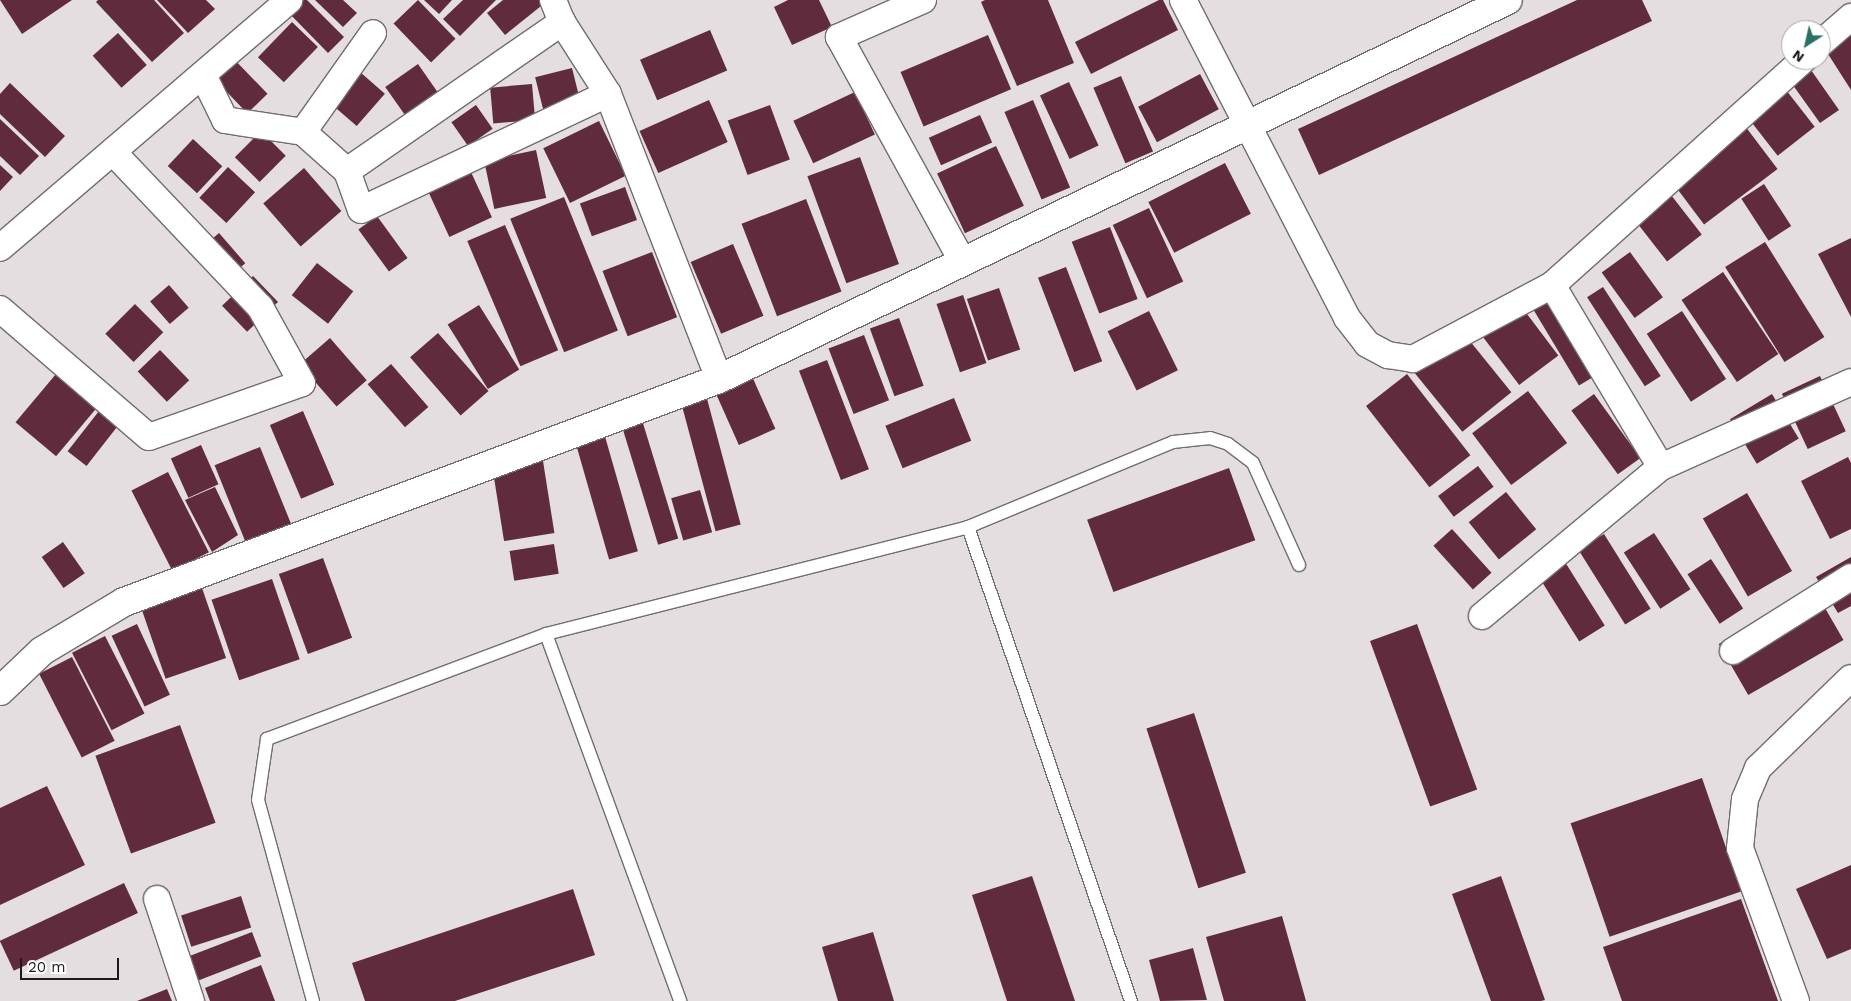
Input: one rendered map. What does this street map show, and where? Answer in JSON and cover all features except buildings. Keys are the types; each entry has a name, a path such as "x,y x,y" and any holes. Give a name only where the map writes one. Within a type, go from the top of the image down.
{"street":[{"path":"0,248 289,0"},
{"path":"923,0 839,37 962,261"},
{"path":"1183,0 1247,128 1347,318 1367,344 1388,355 1413,359 1552,285 1792,70"},
{"path":"0,691 42,651 124,602 719,379 962,261 1247,128 1508,0"},
{"path":"347,171 558,11 608,94 719,379"},
{"path":"1831,35 1851,16"},
{"path":"303,132 373,32"},
{"path":"203,75 226,120 303,132 347,171 361,210 608,94"},
{"path":"0,309 149,437 302,383 260,307 113,152"},
{"path":"1552,285 1661,467"},
{"path":"1482,616 1661,467 1851,382"},
{"path":"1733,651 1851,577"},
{"path":"1796,1001 1740,848 1745,799 1758,768 1851,678"},
{"path":"157,899 191,1001"}],"lane":[{"path":"313,1001 258,800 267,740 546,634 968,527 1173,442 1210,438 1228,444 1253,463 1299,565"},
{"path":"968,527 1131,1001"},
{"path":"546,634 680,1001"}]}
